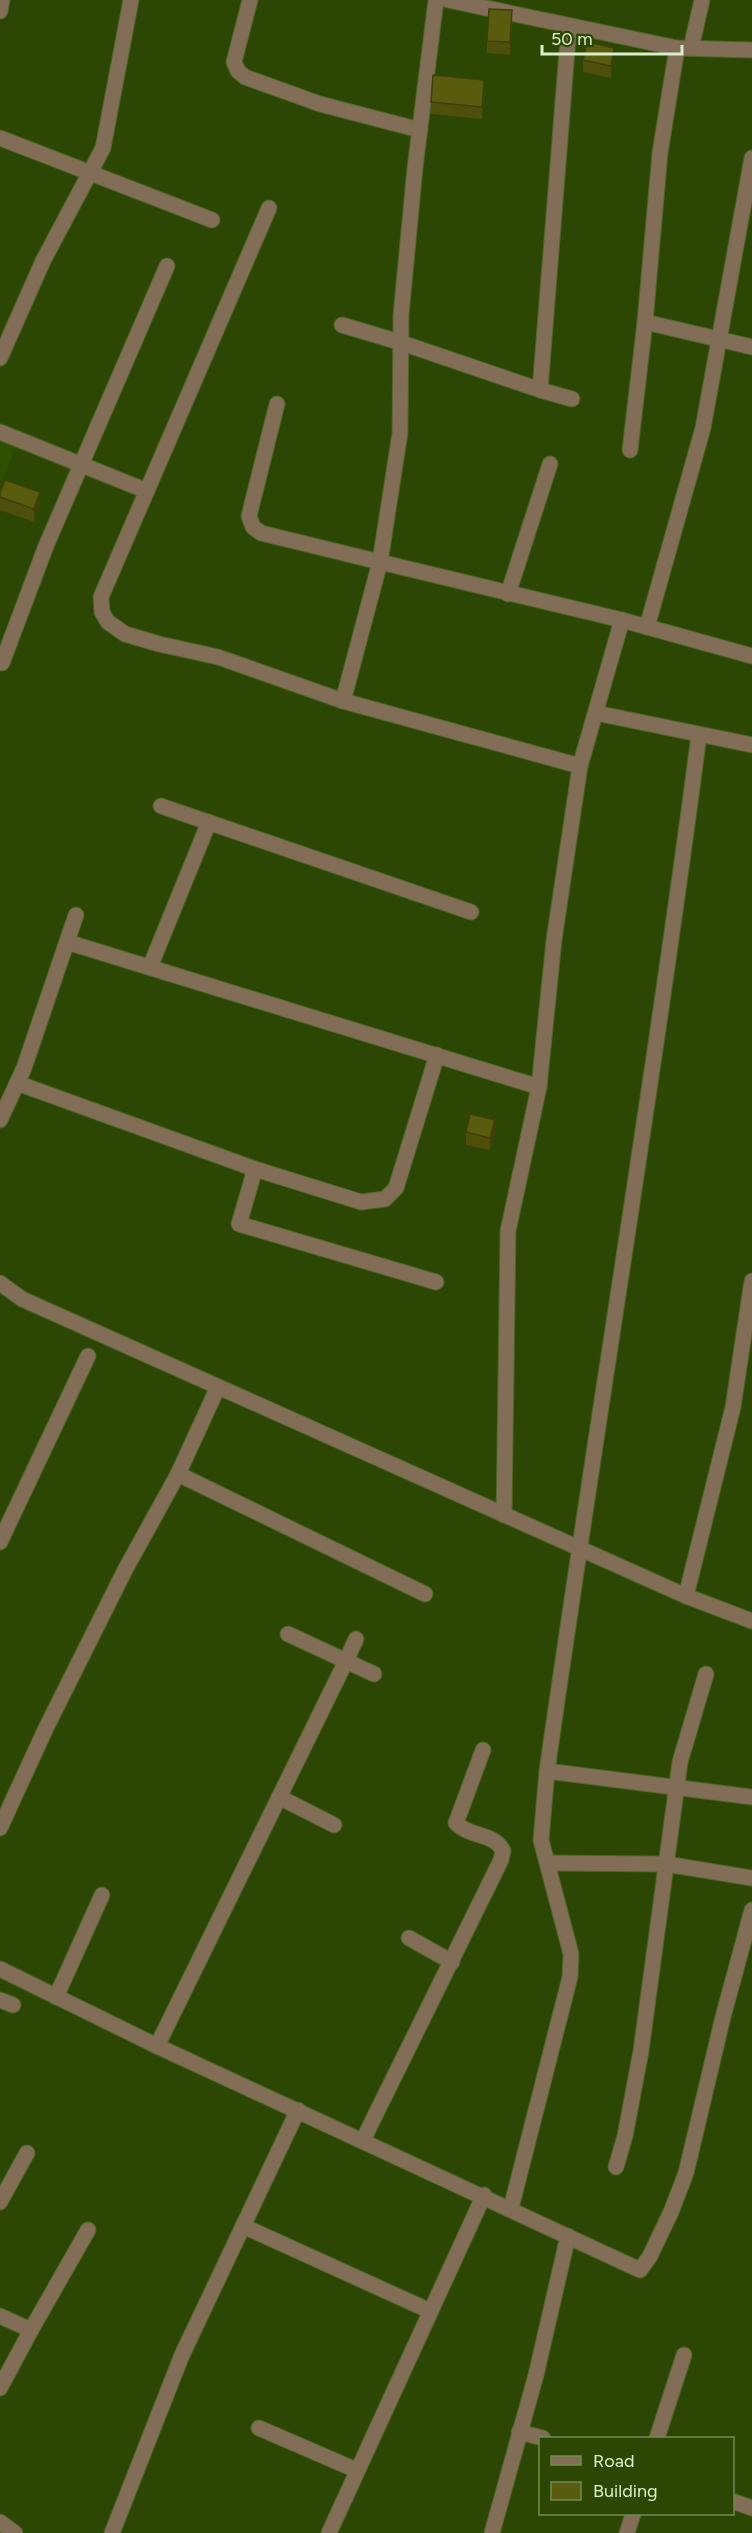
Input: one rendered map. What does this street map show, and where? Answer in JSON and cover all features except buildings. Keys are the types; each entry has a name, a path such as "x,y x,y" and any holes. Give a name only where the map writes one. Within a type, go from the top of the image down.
{"street":[{"path":"0,10 2,0"},
{"path":"0,358 43,261 103,148 131,0"},
{"path":"250,0 234,62 244,77 320,104 420,130"},
{"path":"343,701 380,562 400,432 399,342 420,130 436,0"},
{"path":"448,0 684,48 752,50"},
{"path":"630,450 645,322 660,153 684,48 702,0"},
{"path":"540,390 569,26"},
{"path":"0,138 212,220"},
{"path":"647,627 703,428 752,158"},
{"path":"269,208 101,597 102,612 108,622 125,634 218,657 343,701 580,766"},
{"path":"2,663 46,546 167,266"},
{"path":"645,322 752,347"},
{"path":"342,326 399,342 572,399"},
{"path":"277,404 249,516 253,527 261,533 622,620 752,656"},
{"path":"0,432 147,491"},
{"path":"508,594 550,464"},
{"path":"504,1515 508,1231 539,1087 554,940 580,766 622,620"},
{"path":"596,713 752,745"},
{"path":"511,2208 570,1977 571,1954 541,1840 547,1771 578,1548 674,927 699,735"},
{"path":"161,806 471,912"},
{"path":"150,967 209,822"},
{"path":"0,1120 17,1083 76,915"},
{"path":"67,942 539,1087"},
{"path":"17,1083 255,1169 361,1202 385,1199 396,1188 437,1055"},
{"path":"255,1169 239,1224 436,1282"},
{"path":"686,1596 733,1407 752,1281"},
{"path":"0,1282 22,1299 686,1596 752,1621"},
{"path":"0,1542 88,1356"},
{"path":"0,1828 67,1686 125,1570 178,1474 218,1387"},
{"path":"178,1474 424,1594"},
{"path":"288,1634 374,1674"},
{"path":"157,2046 356,1639"},
{"path":"616,2167 625,2136 641,2051 680,1762 706,1674"},
{"path":"363,2140 494,1878 503,1851 495,1841 463,1829 456,1823 483,1750"},
{"path":"547,1771 752,1797"},
{"path":"279,1797 334,1825"},
{"path":"547,1863 666,1864 752,1878"},
{"path":"56,1996 102,1895"},
{"path":"0,1969 157,2046 484,2195 636,2268 644,2268 671,2212 686,2173 723,2017 752,1910"},
{"path":"409,1938 452,1962"},
{"path":"112,2533 182,2355 298,2110"},
{"path":"0,2202 27,2153"},
{"path":"329,2533 484,2195"},
{"path":"243,2226 430,2311"},
{"path":"0,2388 88,2230"},
{"path":"492,2533 536,2375 568,2236"},
{"path":"0,2316 31,2330"},
{"path":"658,2437 684,2355"},
{"path":"259,2428 356,2470"},
{"path":"519,2432 539,2438"},
{"path":"734,2502 752,2508"},
{"path":"627,2533 633,2515"},
{"path":"0,2522 15,2533"}],"shaded area":[{"path":"0,435 18,442 0,486"}]}
